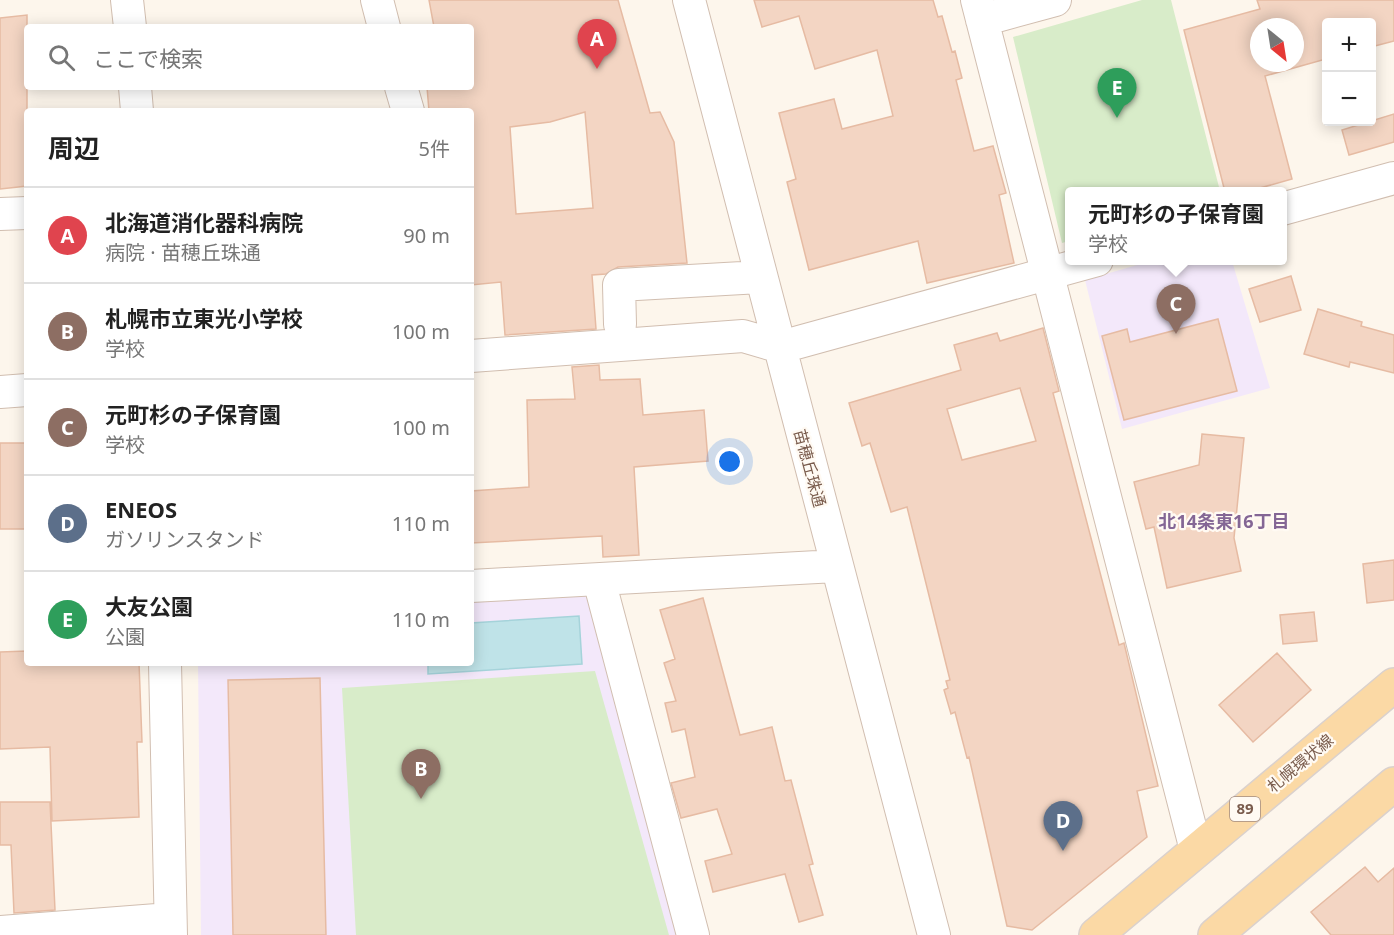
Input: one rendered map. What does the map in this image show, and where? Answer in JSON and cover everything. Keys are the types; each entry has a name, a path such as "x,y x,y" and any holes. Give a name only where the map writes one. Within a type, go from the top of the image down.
{"main road":[{"name":"札幌環状線","path":"1096,935 1394,685"},
{"path":"1220,933 1394,784"}],"street":[{"path":"127,0 130,24"},
{"path":"377,0 383,24"},
{"name":"苗穂丘珠通","path":"690,0 760,277 781,347 836,567 934,935"},
{"path":"1055,0 980,10 1046,274 1196,850"},
{"path":"135,90 137,108"},
{"path":"402,90 407,108"},
{"path":"1287,208 1394,178"},
{"path":"0,214 24,213"},
{"path":"474,349 743,336 781,347 1081,265"},
{"path":"620,324 619,285 760,277"},
{"path":"0,392 24,390"},
{"path":"474,586 836,567"},
{"path":"599,580 693,935"},
{"path":"0,932 170,927 165,666"}],"shaded area":[{"path":"1137,265 1233,265 1270,388 1122,429 1085,280"},
{"path":"591,594 677,935 201,935 198,666 474,666 474,601"}],"green space":[{"path":"1142,0 1171,0 1219,187 1065,187 1065,242 1062,243 1013,37"},
{"path":"595,671 669,935 356,935 342,688"}],"water":[{"path":"579,616 582,664 428,674 428,666 474,666 474,623"}],"building":[{"path":"429,0 618,0 650,113 660,112 674,142 687,263 618,267 606,274 592,275 596,329 505,335 501,282 474,285 474,108 429,108 427,90 474,90 474,24 433,24","holes":["585,112 593,208 516,214 510,127 550,122"]},
{"path":"754,0 933,0 938,17 942,16 952,52 955,51 962,78 956,80 974,151 993,146 1006,193 999,195 1014,263 927,283 918,241 809,270 787,182 796,179 779,113 834,99 842,129 893,116 877,50 815,69 799,16 762,27"},
{"path":"1257,0 1394,0 1394,41 1376,46 1376,18 1322,18 1322,60 1304,65 1304,18 1250,18 1250,72 1279,72 1265,76 1292,179 1264,187 1224,187 1184,30 1260,9"},
{"path":"27,15 27,24 24,24 24,90 27,90 27,108 24,108 24,186 0,189 0,18"},
{"path":"1394,114 1394,142 1349,155 1342,130 1355,126 1376,126 1376,120"},
{"path":"1291,276 1301,310 1260,322 1249,289"},
{"path":"1318,309 1362,322 1361,326 1394,335 1394,373 1350,362 1349,367 1304,354"},
{"path":"1218,319 1237,391 1124,420 1102,336 1127,329 1130,342"},
{"path":"1043,328 1059,391 1053,393 1119,645 1124,643 1158,786 1137,791 1147,837 1032,930 1007,926 969,757 967,758 955,712 951,714 944,690 948,688 946,681 950,680 907,507 891,512 870,443 862,446 849,403 961,370 954,345 997,333 1000,341","holes":["1020,388 1036,441 962,460 947,409"]},
{"path":"599,365 600,380 640,379 643,415 704,410 708,461 634,467 639,555 603,557 602,536 474,543 474,491 529,487 527,400 575,399 572,367"},
{"path":"1202,434 1244,438 1234,538 1241,571 1167,588 1154,527 1146,529 1134,482 1199,465"},
{"path":"0,443 24,443 24,529 0,529"},
{"path":"1394,560 1394,600 1367,603 1363,564"},
{"path":"703,598 740,735 772,727 785,781 791,780 813,864 809,865 823,915 799,922 785,874 713,892 705,861 732,854 717,809 681,818 671,783 695,777 685,729 672,732 665,703 676,701 664,663 675,659 660,610"},
{"path":"1314,612 1317,641 1283,644 1280,615"},
{"path":"24,651 24,666 139,666 142,742 137,742 139,817 52,821 50,747 0,749 0,652"},
{"path":"1277,653 1311,690 1253,742 1219,705"},
{"path":"320,678 326,935 233,935 228,680"},
{"path":"0,802 50,802 55,910 14,913 11,845 0,845"},
{"path":"1365,867 1378,882 1394,868 1394,935 1331,935 1311,912"}],"place":[{"name":"北海道消化器科病院","path":"597,69"},
{"name":"大友公園","path":"1117,118"},
{"name":"元町杉の子保育園","path":"1176,334"},
{"name":"札幌市立東光小学校","path":"421,799"},
{"name":"ENEOS","path":"1063,851"}],"district":[{"name":"北14条東16丁目","path":"1224,522"}]}
